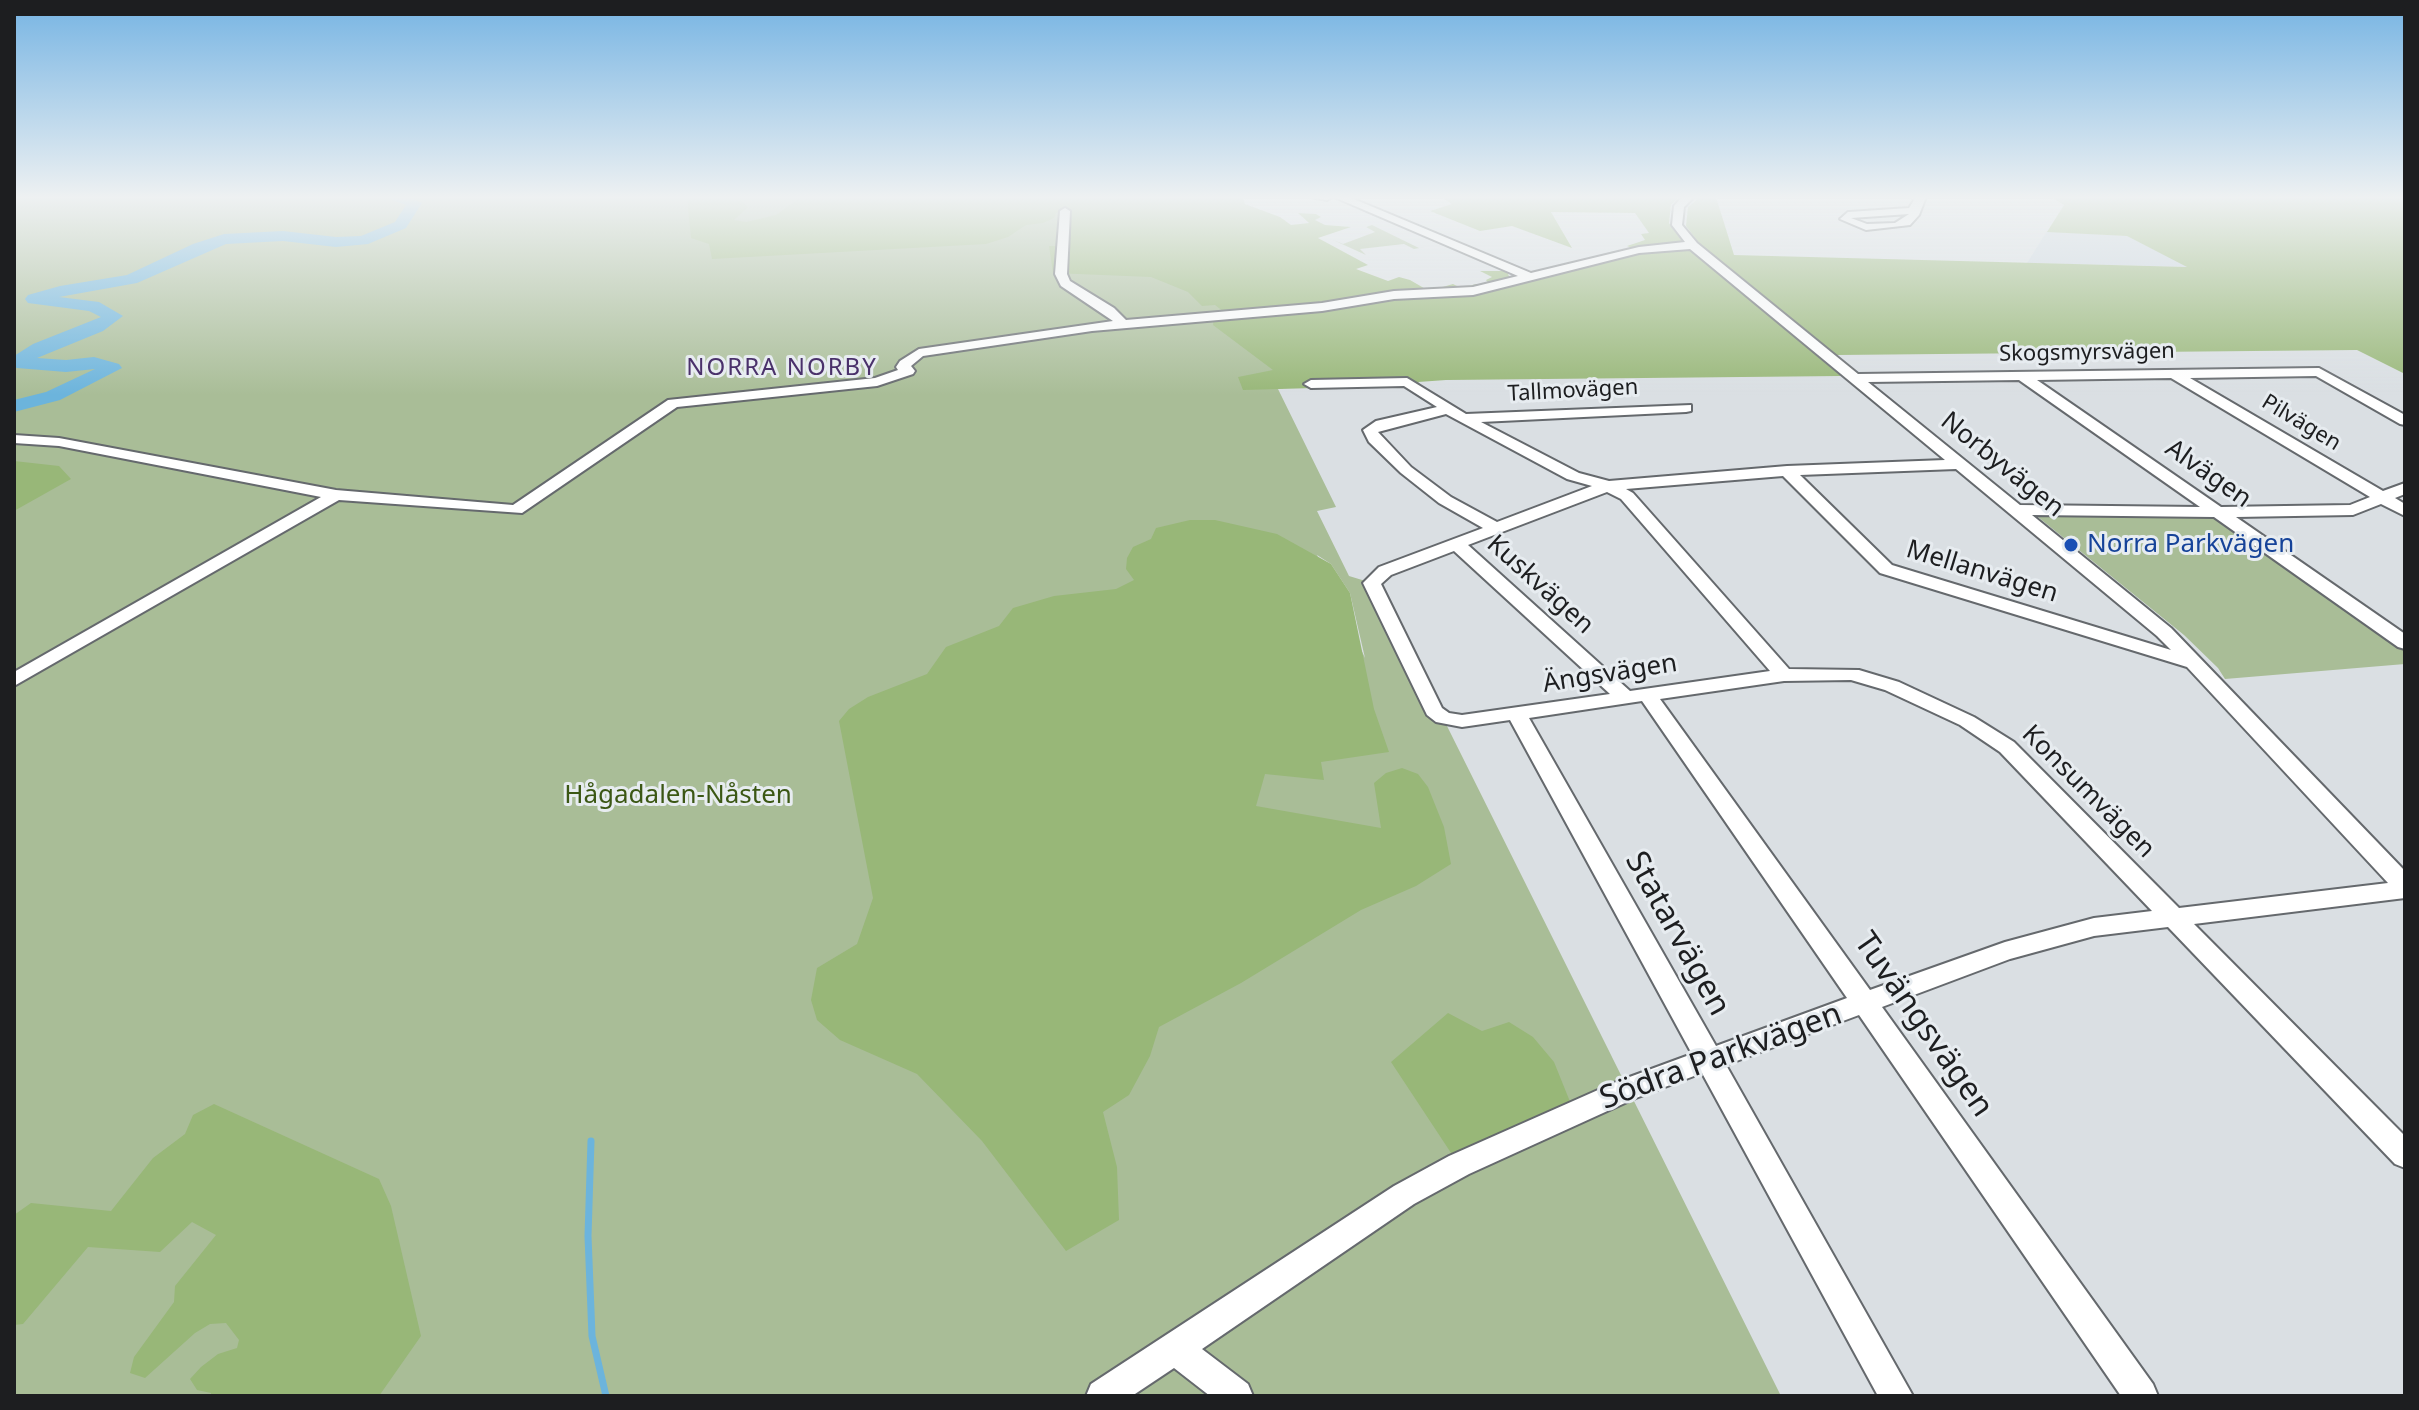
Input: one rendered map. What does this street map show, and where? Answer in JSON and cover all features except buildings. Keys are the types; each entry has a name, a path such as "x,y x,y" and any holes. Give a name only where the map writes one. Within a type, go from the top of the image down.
{"street":[{"path":"1062,263 1061,274 1065,283 1110,311 1123,324"},
{"path":"1496,263 1532,278"},
{"path":"14,439 59,442 336,495 516,510 673,403 877,382 908,371 903,367 919,353 1123,324 1322,307 1394,295 1473,291 1590,263"},
{"name":"Norbyvägen","path":"1715,263 2154,624 2197,664 2405,888"},
{"name":"Skogsmyrsvägen","path":"1855,378 2319,372 2405,421"},
{"name":"Pilvägen","path":"2174,373 2405,511"},
{"name":"Alvägen","path":"2021,375 2405,643"},
{"path":"1311,384 1407,382 1463,418 1573,476 1608,486 1627,496 1784,675"},
{"name":"Tallmovägen","path":"1463,418 1686,408"},
{"path":"1448,409 1381,424 1370,430 1374,439 1415,477 1445,500 1497,529"},
{"path":"1456,544 1608,486 1787,471 1960,464"},
{"name":"Mellanvägen","path":"1787,471 1886,569 2197,664"},
{"path":"2016,510 2306,513 2353,510 2405,488"},
{"path":"14,680 336,495"},
{"name":"Ängsvägen","path":"1456,544 1385,571 1372,583 1434,711 1443,718 1462,721 1784,675"},
{"name":"Kuskvägen","path":"1456,544 1636,696"},
{"name":"Konsumvägen","path":"1784,675 1852,674 1892,686 1967,721 2007,747 2405,1155"},
{"name":"Tuvängsvägen","path":"1636,696 1867,1004 2141,1396"},
{"name":"Statarvägen","path":"1517,714 1896,1396"},
{"name":"Södra Parkvägen","path":"1103,1396 1404,1195 1459,1165 1583,1108 2005,951 2094,927 2405,888"},
{"path":"1175,1348 1236,1396"}],"shaded area":[{"path":"2027,263 2181,263 2190,267"}],"green space":[{"name":"Hågadalen-Nåsten","path":"14,263 1248,263 1247,265 1301,285 1407,382 1311,384 1278,389 1336,507 1317,511 1349,576 1372,583 1434,711 1443,718 1781,1396 14,1396","holes":["1317,555 1331,564 1350,593 1365,658"]},
{"path":"1051,263 1364,263 1368,265 1356,269 1388,281 1399,277 1410,280 1429,291 1453,284 1461,288 1489,284 1486,280 1492,277 1480,271 1507,271 1510,279 1581,263 2028,263 2187,267 2179,263 2405,263 2405,374 2357,350 1837,355 1817,356 1841,376 1446,380 1418,382 1421,385 1243,390 1238,377 1273,370 1213,325 1214,318 1224,312 1215,305 1202,306 1188,292 1151,277 1053,273"},
{"path":"14,461 59,466 71,479 14,511"},
{"path":"2216,511 2405,643 2405,664 2225,679 2184,635 2033,513"},
{"path":"1190,520 1215,520 1277,534 1331,564 1350,593 1374,709 1389,752 1321,762 1324,780 1265,774 1256,806 1381,828 1374,783 1386,773 1402,768 1418,774 1428,787 1444,827 1451,864 1416,886 1361,910 1241,983 1159,1027 1150,1056 1129,1095 1103,1112 1117,1167 1119,1220 1066,1251 982,1141 917,1074 840,1040 817,1020 811,1000 817,968 857,944 873,898 839,721 849,709 868,697 927,674 946,647 999,626 1013,608 1054,596 1116,589 1134,580 1126,569 1133,547 1151,539 1156,528"},
{"path":"1448,1013 1482,1031 1509,1022 1533,1037 1554,1062 1575,1114 1459,1165 1391,1062"},
{"path":"214,1104 379,1179 391,1206 421,1336 379,1396 211,1396 211,1393 197,1390 190,1379 201,1367 218,1354 237,1348 239,1340 226,1323 210,1324 195,1333 145,1378 130,1373 134,1357 174,1302 175,1286 216,1235 192,1222 160,1252 88,1247 23,1324 14,1325 14,1215 31,1203 111,1211 153,1158 185,1134 193,1115"}],"waterway":[{"path":"14,406 53,396 112,368 94,363 66,366 17,362 40,348 97,327 114,316 93,306 34,299 60,291 131,279 165,263"},
{"path":"591,1141 588,1236 592,1336 606,1396"}],"place":[{"name":"Norra Parkvägen","path":"2071,545"}],"district":[{"name":"NORRA NORBY","path":"782,368"}]}
